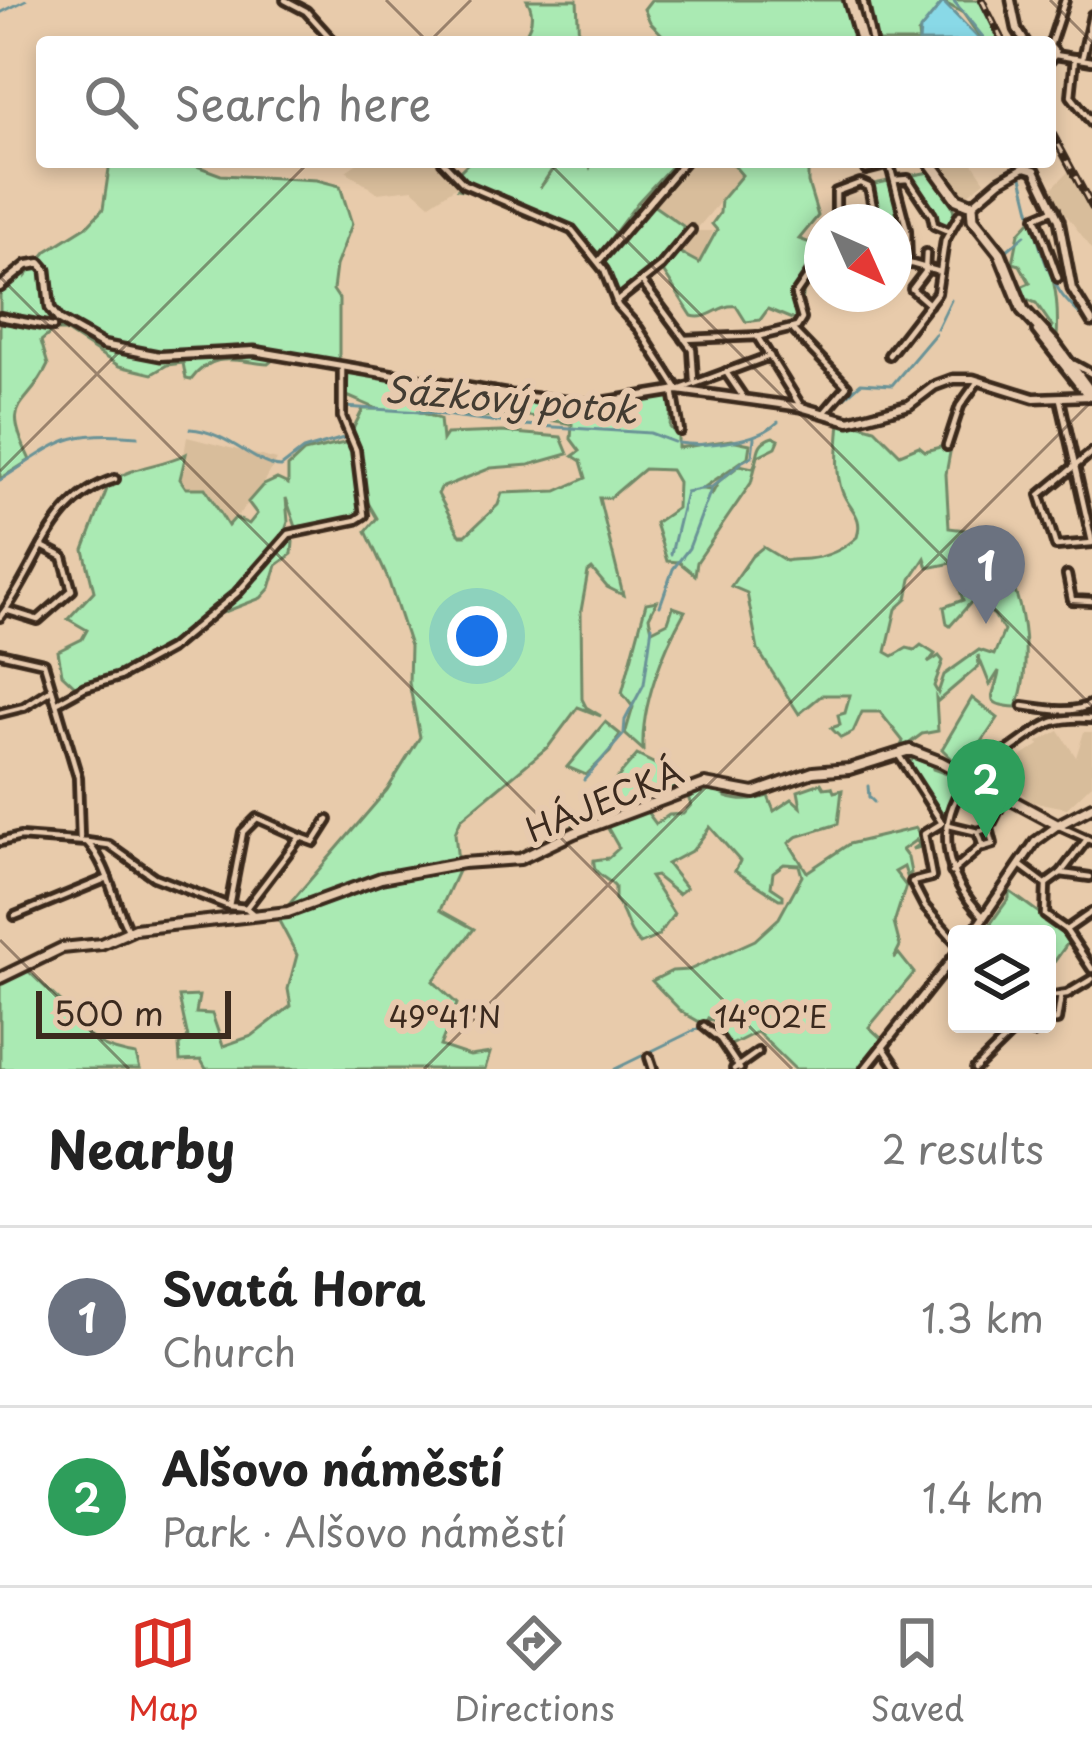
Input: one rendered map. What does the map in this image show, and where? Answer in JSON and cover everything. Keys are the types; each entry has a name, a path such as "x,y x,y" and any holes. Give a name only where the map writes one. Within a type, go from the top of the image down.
{"main road":[{"path":"850,0 860,36"},
{"path":"934,168 1002,256 1020,305 1033,324 1091,396"},
{"name":"HÁJECKÁ","path":"0,978 62,949 101,944 129,932 301,909 381,878 463,862 520,859 699,785 716,783 754,793 910,750 970,777"},
{"path":"970,777 1053,822 1092,807"}],"street":[{"path":"285,0 306,11 329,36"},
{"path":"863,0 871,36"},
{"path":"1011,0 1021,36"},
{"path":"1055,36 1065,0"},
{"path":"1092,15 1070,96 1092,123"},
{"path":"1056,53 1092,62"},
{"path":"449,168 464,184 569,227 598,262 616,302 639,328 675,390 677,428"},
{"path":"598,262 679,168"},
{"path":"866,170 873,168"},
{"path":"891,168 900,204"},
{"path":"889,355 939,290 948,231 965,210 1021,168"},
{"path":"1038,168 1055,209 1072,289 1092,322"},
{"path":"895,180 908,179 934,225 948,231"},
{"path":"836,204 836,192 860,183 869,187 872,204"},
{"path":"1055,209 1036,217 1058,278"},
{"path":"616,302 691,230"},
{"path":"926,254 926,268 912,289 929,304"},
{"path":"0,287 38,262 46,270 54,316 104,345 169,356 254,351 511,395 592,404 675,390 770,356"},
{"path":"912,265 940,272"},
{"path":"642,282 688,339 694,381"},
{"path":"688,339 757,336 793,328 802,319 795,295 804,282"},
{"path":"0,317 53,327"},
{"path":"793,328 847,386 824,413"},
{"path":"757,336 801,406"},
{"path":"1068,366 1092,374"},
{"path":"56,703 170,649 237,593 290,534 364,515 356,450 342,416 341,367"},
{"path":"725,371 746,402"},
{"path":"675,390 801,406 856,420 904,407 944,381 978,381 1029,397 1091,396"},
{"path":"947,446 960,406 978,381"},
{"path":"1060,399 1075,466 1082,499 1092,543 1058,547 1040,495 1075,466 1092,452"},
{"path":"0,617 70,502 116,479"},
{"path":"1082,499 1092,497"},
{"path":"6,610 38,620 72,590 63,557 42,546"},
{"path":"1067,575 1072,600 1092,601"},
{"path":"0,653 43,662 78,777 84,841 108,878 116,911 129,932"},
{"path":"0,713 24,707 50,691"},
{"path":"984,917 952,872 944,824 970,777 1059,716 1088,719 1088,706 1051,710 1023,706"},
{"path":"1051,710 1053,720"},
{"path":"898,754 944,824"},
{"path":"948,933 913,883 933,875 926,831 944,824 978,832 988,827 1005,796"},
{"path":"229,906 243,832 253,819 314,842 328,820"},
{"path":"978,925 1053,822 1089,840 1046,884"},
{"path":"952,872 982,846 993,844 988,827"},
{"path":"0,832 109,845 154,877 246,908 256,917"},
{"path":"978,832 982,846"},
{"path":"0,842 15,837"},
{"path":"246,908 300,837"},
{"path":"1020,865 1046,884"},
{"path":"1061,873 1092,878"},
{"path":"21,914 108,878"},
{"path":"1046,884 1046,915 1066,930 1092,969"},
{"path":"1066,930 1092,912"},
{"path":"865,1069 948,964"},
{"path":"1056,996 1092,979"},
{"path":"1056,1020 1061,995"},
{"path":"704,1026 720,1039 738,1068 758,1052"},
{"path":"975,1069 1012,1033"},
{"path":"883,1046 898,1069"},
{"path":"649,1057 653,1069"}],"shaded area":[{"path":"1056,136 1092,203 1092,249 1067,216 1061,218 1049,191 1070,170"},
{"path":"441,168 457,186 430,204 413,189 377,193 346,171"},
{"path":"682,168 735,168 743,175 695,231 713,231 700,263 677,251 693,232 651,202"},
{"path":"942,168 976,168 985,181 963,198"},
{"path":"187,437 277,460 261,488 228,527 205,488 187,488 180,479"},
{"path":"1059,731 1076,757 1084,732 1092,732 1092,784 1067,808 1028,801 1010,775 1009,765"}],"green space":[{"path":"527,0 577,0 579,36 523,36 531,11"},
{"path":"651,0 847,0 858,36 663,36 644,9"},
{"path":"853,0 980,0 998,36 979,36 963,13 943,2 918,36 863,36"},
{"path":"109,168 202,168 221,175 317,180 340,186 352,224 336,266 333,290 339,299 339,363 280,354 268,364 217,361 191,380 186,379 183,363 152,374 119,366 65,331 53,331 41,341 48,365 17,415 30,460 0,479 0,292 28,268 27,275 47,251 87,226 103,209"},
{"path":"463,168 553,168 540,188 555,168 669,168 638,202 644,209 650,203 683,226 683,234 649,273 618,295 604,261 627,233 619,231 634,216 635,206 599,254 583,237 587,253 562,227 486,195 458,189 463,185 454,177"},
{"path":"736,168 808,168 814,204 804,204 804,233 799,239 804,241 801,315 792,319 768,309 760,320 746,322 736,306 692,316 661,268 677,251 699,263 717,230 712,224 720,213 721,200 742,175"},
{"path":"930,172 951,202 955,215 948,227 936,225 908,176"},
{"path":"893,180 899,204 874,204 870,185"},
{"path":"1032,219 1055,290 1057,338 1048,330 1052,326 1036,303 1019,296 1016,289 1030,283 1020,265 1013,263 1019,233"},
{"path":"348,372 580,404 582,408 672,393 670,427 678,437 678,448 731,440 750,444 748,457 702,489 711,490 711,496 719,481 740,465 753,468 763,443 773,437 779,440 776,447 758,456 751,483 697,562 695,575 679,562 667,561 655,523 677,508 678,482 671,470 644,469 610,498 599,498 623,595 607,587 592,569 588,572 581,611 582,699 601,716 578,707 549,746 461,819 455,833 458,862 371,878 286,908 387,790 420,737 409,683 410,646 366,531 377,518 367,501 352,431 363,409 377,409 347,396","holes":["417,411 481,417 518,414 572,424 571,439 580,451 573,456 581,461 586,478 557,491 502,493 498,505 466,535 460,535 438,494 441,488 491,468 529,465 568,454 561,437 502,432 446,434 442,440 440,419"]},
{"path":"840,419 875,429 900,454 919,446 925,451 944,446 954,431 946,474 949,528 973,531 982,550 1011,582 1022,617 1025,657 1016,707 993,701 999,671 990,685 978,655 979,666 938,701 936,698 938,731 922,734 899,751 903,741 880,712 862,712 853,732 841,738 831,728 840,725 838,715 845,713 850,695 822,695 799,714 758,650 747,593 731,586 752,556 763,547 786,561 815,558 857,537 857,518 840,483","holes":["925,558 928,568 952,563 963,600 944,607 947,624 973,600 994,615 1004,631 994,655 979,650 944,675 938,693 934,686 943,661 939,656 928,663 935,654 921,645 893,656 886,652 896,609 907,599 911,579"]},
{"path":"349,442 356,460 361,513 355,518 296,527 286,498 288,522 283,536 293,542 292,554 277,565 270,588 261,598 209,618 180,643 120,676 77,688 62,674 58,651 82,639 87,630 68,619 94,591 84,550 110,481 186,454 180,479 186,488 205,488 228,526 235,518 249,524 257,514 248,502 262,486 277,479 288,484 288,467 304,452"},
{"path":"657,601 649,617 652,630 668,622 673,607 685,611 655,678 643,750 625,734 633,707 622,693 646,603"},
{"path":"972,698 998,718 965,767 978,752 983,755 968,773 946,762 952,759 942,749"},
{"path":"605,722 620,734 610,752 586,775 567,767"},
{"path":"916,752 930,759 933,769 964,780 957,785 945,818 940,819 907,769"},
{"path":"637,755 667,770 679,789 573,830 573,823 583,818"},
{"path":"821,783 834,792 842,790 838,824 789,843 807,872 849,844 916,828 925,846 912,849 918,845 916,840 902,850 911,873 907,876 904,867 895,872 906,886 894,923 900,946 894,958 899,954 914,973 869,1027 883,1040 861,1069 795,1069 757,1032 731,1045 720,1036 718,1022 708,1018 705,1025 682,1012 652,981 755,940 779,918 802,876 799,865 784,864 773,872 771,887 783,895 779,899 735,871 740,861 710,827 693,850 667,864 686,888 678,894 656,876 650,877 674,914 658,936 640,944 615,900 615,887 594,865 594,860 608,858 619,848 606,825 645,809 656,824 669,815 683,814 691,805 687,794 710,786 725,789 726,797 737,800 768,796 774,811 792,799 801,807 798,791"},
{"path":"456,867 440,910 474,929 433,981 457,1004 440,1046 470,1056 490,1053 485,1069 206,1069 201,1060 180,1061 179,1045 188,1038 179,997 199,996 196,1013 212,1014 223,1046 252,1036 291,1006 288,989 297,955 278,919 386,881"},
{"path":"1009,891 1056,925 990,925"},
{"path":"1056,925 1070,940 1056,959"},
{"path":"27,970 66,1007 64,1017 102,1045 136,1055 140,1069 0,1069 0,981"}],"water":[{"path":"943,2 976,36 920,36"}],"waterway":[{"path":"0,13 26,0"},
{"path":"953,0 982,36"},
{"path":"1020,168 1052,277 1063,297 1092,328"},
{"name":"Sázkový potok","path":"1006,251 1025,235"},
{"name":"Sázkový potok","path":"937,329 951,300"},
{"name":"Sázkový potok","path":"828,412 861,383 892,385 935,334"},
{"name":"Sázkový potok","path":"190,429 217,436 281,467 303,450 347,437 339,407"},
{"name":"Sázkový potok","path":"344,407 650,433 674,442"},
{"name":"Sázkový potok","path":"678,443 731,442 778,422"},
{"name":"Sázkový potok","path":"0,480 50,448 78,437 138,436"},
{"path":"743,461 752,456 754,438"},
{"path":"660,606 712,487 741,463"},
{"path":"671,554 686,492 710,487"},
{"path":"624,733 625,720 644,684 652,626"},
{"path":"584,780 623,735"},
{"path":"868,786 874,802"},
{"path":"615,1069 701,1027"}],"railway":[{"path":"982,0 1000,36"},
{"path":"1056,140 1092,207"}],"place":[{"name":"Svatá Hora","path":"986,624"},
{"name":"Alšovo náměstí","path":"986,838"}]}
